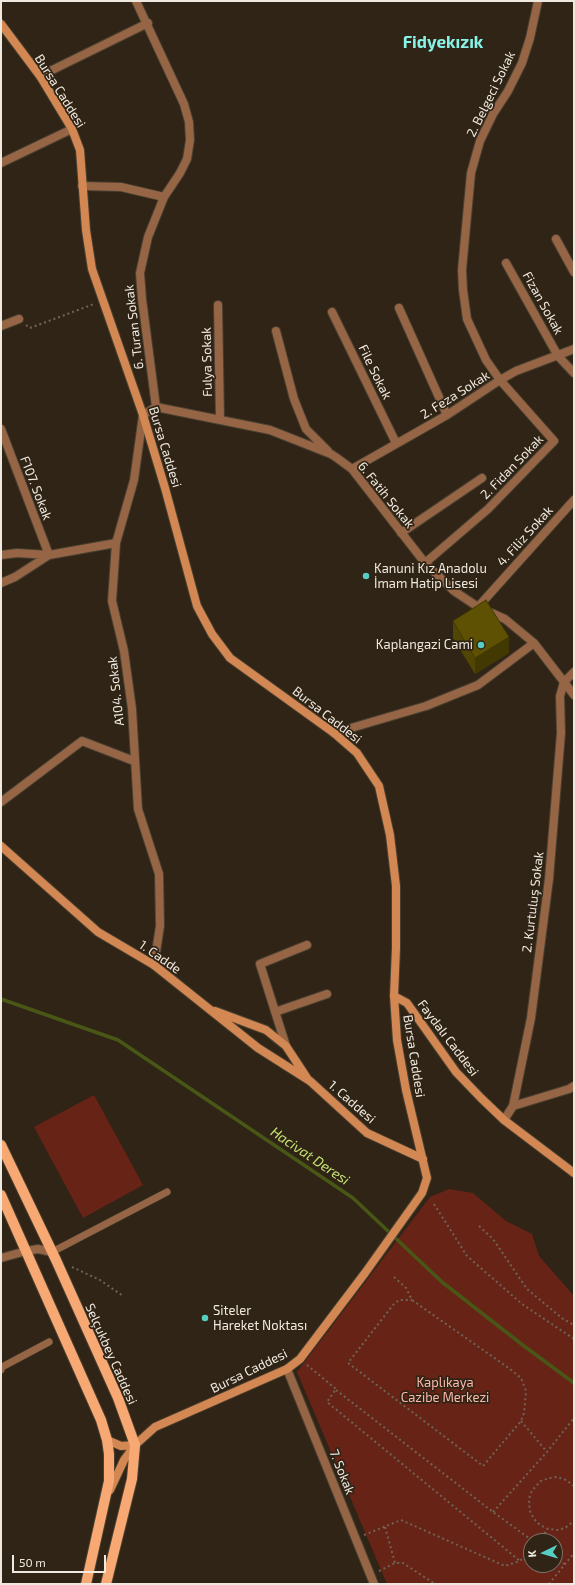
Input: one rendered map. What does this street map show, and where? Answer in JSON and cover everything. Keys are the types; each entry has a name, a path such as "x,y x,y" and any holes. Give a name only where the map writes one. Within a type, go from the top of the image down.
{"main road":[{"name":"Bursa Caddesi","path":"1,24 40,76 72,129 80,150 86,230 92,269 143,415 165,488 197,606 212,634 230,658 334,733 357,753 379,786 390,835 396,886 394,996 396,1040 406,1090 427,1178 422,1193 365,1273 300,1359 287,1369 155,1427 135,1445 124,1460 103,1508"},
{"name":"1. Cadde","path":"1,846 98,932 154,966 258,1048 310,1082"},
{"name":"Faydalı Caddesi","path":"394,996 408,1003 456,1072 504,1120 574,1173"},
{"path":"209,1009 266,1030 286,1046 310,1082"},
{"name":"1. Caddesi","path":"310,1082 367,1133 423,1159"},
{"name":"Selçukbey Caddesi","path":"1,1145 54,1256 118,1398 135,1445 132,1479 106,1584"},
{"path":"1,1195 101,1420 107,1440 109,1454 109,1481 86,1584"},
{"path":"107,1440 121,1446 135,1445"}],"street":[{"name":"6. Turan Sokak","path":"136,1 184,104 189,122 190,140 187,160 164,197 148,237 140,272 156,407"},
{"name":"2. Belgeci Sokak","path":"500,380 486,360 467,319 462,270 473,166 480,141 492,114 508,91 522,62 530,38 538,1"},
{"path":"40,76 148,24"},
{"path":"1,163 72,129"},
{"path":"82,186 121,187 164,197"},
{"path":"556,239 574,272"},
{"name":"Fizan Sokak","path":"506,263 558,356 574,373"},
{"name":"Fulya Sokak","path":"218,305 220,419"},
{"path":"399,308 447,415"},
{"name":"File Sokak","path":"332,312 396,443"},
{"path":"1,326 19,319"},
{"path":"276,331 294,399 306,429 331,454"},
{"name":"2. Feza Sokak","path":"352,469 447,415 500,380 574,349"},
{"name":"2. Fidan Sokak","path":"425,563 488,509 554,441 500,380"},
{"path":"143,415 156,407"},
{"name":"6. Fatih Sokak","path":"156,407 270,430 331,454 352,469 425,563 454,591 478,607 505,619 534,643 574,695"},
{"name":"A104. Sokak","path":"143,415 134,480 116,543 112,601 124,651 132,708 138,809 158,874 160,926 154,966"},
{"name":"F107. Sokak","path":"1,429 49,555"},
{"path":"401,533 482,478"},
{"name":"4. Filiz Sokak","path":"478,607 574,500"},
{"path":"1,555 17,553 49,555 116,543"},
{"path":"1,583 15,578 49,555"},
{"path":"334,733 426,706 478,685 534,643"},
{"path":"564,682 574,672"},
{"name":"2. Kurtuluş Sokak","path":"504,1120 513,1106 531,1018 548,887 561,733 560,696 564,682"},
{"path":"1,802 82,741 134,761"},
{"path":"286,1046 260,964 307,945"},
{"path":"275,1012 327,994"},
{"path":"513,1106 569,1089 574,1086"},
{"path":"1,1258 38,1249 54,1256"},
{"name":"7. Sokak","path":"287,1369 374,1584"}],"lane":[{"path":"54,1256 167,1192"},
{"path":"1,1370 2,1367 49,1342"}],"path":[{"path":"30,328 103,301"},
{"path":"434,1204 467,1256 522,1304 574,1339"},
{"path":"479,1226 493,1239 527,1289 563,1319 574,1325"},
{"path":"54,1256 100,1280 123,1296"},
{"path":"394,1277 406,1288 412,1300 510,1369 520,1378 526,1391 524,1413 521,1421 483,1466 348,1363 393,1305 399,1300 412,1300"},
{"path":"300,1359 336,1390 523,1534"},
{"path":"336,1390 327,1402 520,1561"},
{"path":"493,1512 547,1452 574,1418"},
{"path":"521,1421 547,1452"},
{"path":"574,1486 566,1480 557,1477 541,1481 530,1494 529,1503 530,1511 534,1519 540,1525 548,1529 556,1530 565,1528 574,1521"},
{"path":"356,1538 401,1520 506,1566 520,1561 523,1558"},
{"path":"384,1527 395,1563"},
{"path":"545,1533 548,1529"},
{"path":"549,1584 574,1552"},
{"path":"371,1576 395,1563 403,1563 435,1584"}],"green space":[{"path":"94,1095 143,1185 83,1218 34,1127"},
{"name":"Kaplıkaya Cazibe Merkezi","path":"449,1189 473,1193 506,1221 532,1234 539,1256 574,1296 574,1584 387,1584 297,1372 430,1197"}],"building":[{"path":"486,600 509,637 475,658 453,621"}],"waterway":[{"name":"Hacivat Deresi","path":"1,999 118,1040 353,1198 442,1282 574,1383"}],"place":[{"name":"Kanuni Kız Anadolu İmam Hatip Lisesi","path":"366,576"},
{"name":"Kaplangazi Cami","path":"481,645"},
{"name":"Siteler Hareket Noktası","path":"205,1318"}],"district":[{"name":"Fidyekızık","path":"443,42"}]}
